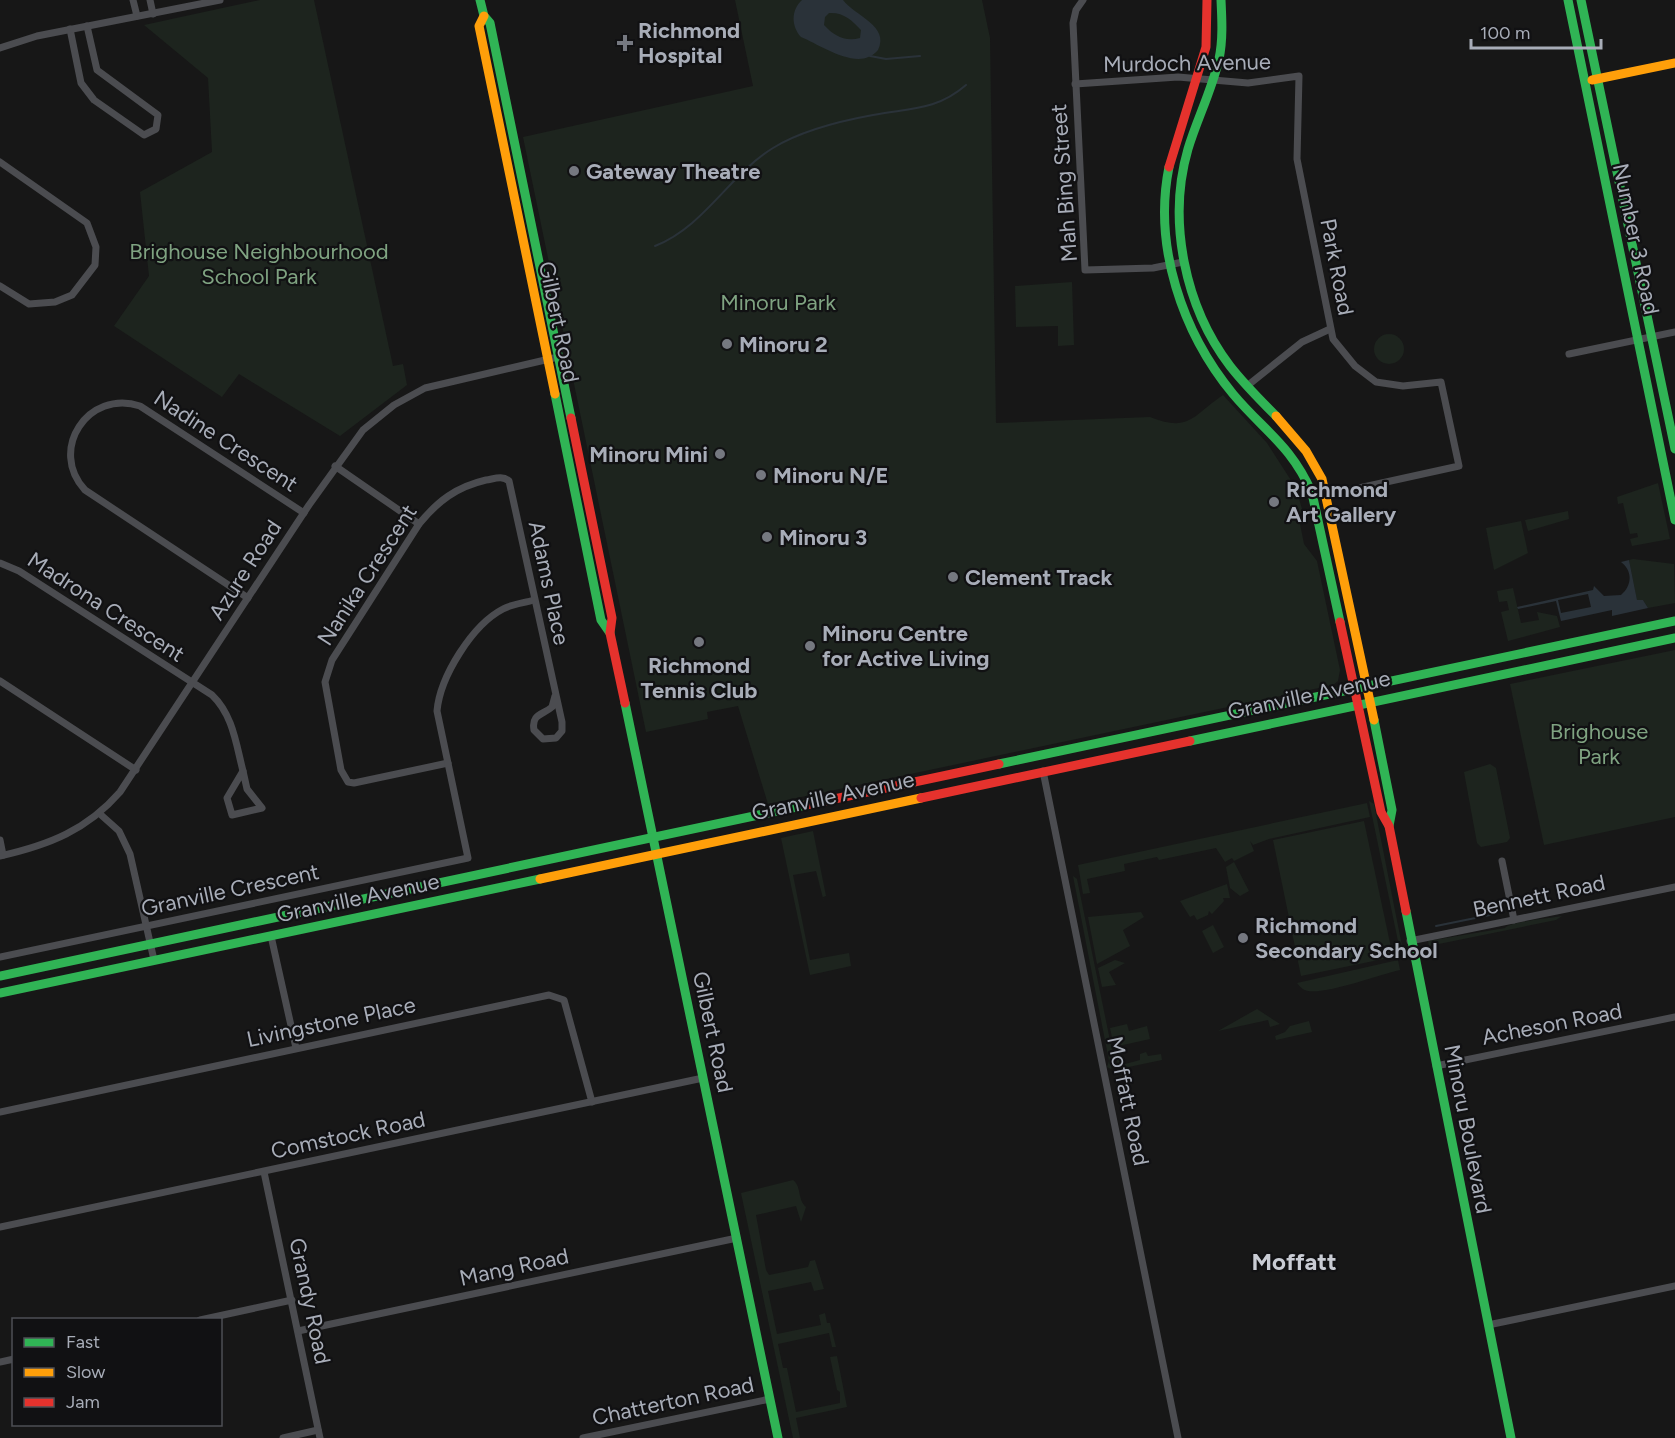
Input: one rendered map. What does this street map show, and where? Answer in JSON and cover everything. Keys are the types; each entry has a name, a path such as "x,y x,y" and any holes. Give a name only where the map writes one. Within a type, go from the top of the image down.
{"main road":[{"name":"Gilbert Road","path":"480,0 484,16 490,23 612,618 610,633 778,1438"},
{"name":"Minoru Boulevard","path":"1207,0 1209,32 1167,177 1166,234 1170,264 1177,292 1202,346 1235,396 1276,437 1298,464 1312,493 1381,812 1389,826 1511,1438"},
{"name":"Minoru Boulevard","path":"1221,0 1223,33 1212,81 1193,129 1182,179 1179,210 1183,262 1206,326 1224,358 1247,386 1289,426 1305,448 1327,495 1392,810 1389,826"},
{"name":"Number 3 Road","path":"1568,0 1675,520"},
{"name":"Number 3 Road","path":"1581,0 1675,449"},
{"name":"Gilbert Road","path":"484,16 479,26 547,360 601,620 610,633"},
{"path":"1584,82 1675,63"},
{"name":"Granville Avenue","path":"0,976 1675,621"},
{"name":"Granville Avenue","path":"0,993 1675,638"}],"street":[{"path":"133,0 137,16"},
{"path":"150,0 153,14"},
{"path":"0,48 70,29 220,0"},
{"name":"Mah Bing Street","path":"1083,0 1076,10 1073,23 1085,270 1153,268 1183,262"},
{"path":"70,29 81,83 94,99 144,135 156,129 158,115 97,70 87,26"},
{"name":"Murdoch Avenue","path":"1075,84 1178,77 1248,83 1299,76"},
{"name":"Park Road","path":"1299,76 1297,159 1333,339 1347,358 1376,382 1403,386 1441,382 1460,466 1327,495"},
{"path":"0,162 87,223 96,247 94,265 72,295 55,302 28,304 0,286"},
{"path":"1247,386 1302,342 1330,329"},
{"path":"1569,354 1675,332"},
{"name":"Azure Road","path":"2,855 52,842 78,829 100,814 136,770 335,466 363,430 394,405 415,393 465,377 558,357"},
{"name":"Nadine Crescent","path":"248,598 85,490 76,479 70,458 70,443 77,427 91,412 105,405 127,403 140,406 304,513"},
{"path":"335,466 419,524"},
{"name":"Nanika Crescent","path":"448,763 354,783 348,782 341,770 325,682 332,660 419,524 433,507 455,490 474,483 507,478"},
{"name":"Adams Place","path":"507,478 555,696 562,731 552,740 543,740 534,730 534,721 539,714 552,707 555,696"},
{"name":"Madrona Crescent","path":"0,563 19,571 212,695 226,713 243,771 247,789 262,808 232,815 228,798 243,771"},
{"path":"448,763 437,711 438,697 447,676 470,640 491,617 504,608 534,600"},
{"path":"0,681 136,770"},
{"name":"Granville Crescent","path":"0,957 468,858 448,763"},
{"name":"Moffatt Road","path":"1043,771 1178,1438"},
{"path":"100,814 119,831 130,854 154,960"},
{"path":"0,840 2,855"},
{"path":"1502,861 1514,920"},
{"name":"Bennett Road","path":"1410,940 1675,887"},
{"path":"271,936 296,1048"},
{"name":"Livingstone Place","path":"0,1112 549,995 564,1000 592,1102"},
{"name":"Acheson Road","path":"1436,1066 1675,1017"},
{"name":"Comstock Road","path":"0,1227 703,1078"},
{"name":"Grandy Road","path":"264,1172 319,1434"},
{"name":"Mang Road","path":"298,1331 737,1238"},
{"path":"1488,1325 1675,1286"},
{"path":"209,1318 292,1300"},
{"name":"Chatterton Road","path":"583,1438 770,1399"},
{"path":"283,1438 319,1434"}],"green space":[{"name":"Brighouse Neighbourhood School Park","path":"260,0 314,0 393,366 403,364 407,385 340,436 239,374 222,397 114,326 149,276 140,192 212,152 208,78 144,25"},
{"name":"Minoru Park","path":"735,0 982,0 990,38 996,423 1150,417 1174,423 1183,422 1190,420 1223,395 1267,443 1296,488 1302,509 1299,519 1304,544 1317,561 1340,670 1338,681 1333,685 768,804 738,706 707,712 708,719 646,732 523,137 753,86"},
{"path":"1072,282 1074,345 1058,346 1058,326 1016,327 1015,286"},
{"path":"1389,334 1400,338 1404,349 1400,360 1389,364 1378,360 1374,349 1378,338"},
{"path":"1658,483 1670,539 1632,546 1630,539 1638,537 1637,533 1630,534 1623,503 1618,504 1617,497"},
{"path":"1568,511 1569,519 1528,531 1525,520"},
{"path":"1521,521 1528,553 1494,570 1486,528"},
{"path":"1629,560 1674,564 1675,603 1648,608 1643,600 1637,601"},
{"path":"1513,588 1521,623 1539,620 1537,612 1557,616 1560,627 1508,641 1501,612 1509,610 1507,601 1499,602 1497,591"},
{"name":"Brighouse Park","path":"1675,650 1675,817 1544,845 1510,684"},
{"path":"1490,764 1496,768 1510,838 1507,842 1481,847 1477,843 1464,772"},
{"path":"1369,801 1374,804 1403,951 1400,951"},
{"path":"1367,803 1370,817 1269,839 1253,845 1250,841 1254,851 1234,861 1232,858 1225,862 1216,848 1159,860 1157,857 1124,864 1125,871 1087,879 1090,893 1083,894 1078,865"},
{"path":"1364,821 1393,957 1301,976 1273,840"},
{"path":"813,831 826,896 823,897 824,902 816,871 793,875 810,960 849,953 851,966 810,975 781,838"},
{"path":"1234,862 1249,891 1240,896 1230,888 1226,867"},
{"path":"1073,876 1077,879 1114,1060 1111,1069 1107,1067 1109,1061"},
{"path":"1227,884 1230,898 1223,898 1224,901 1212,914 1209,911 1208,915 1197,920 1194,915 1190,917 1180,901"},
{"path":"1141,912 1144,917 1123,930 1130,946 1097,964 1088,917"},
{"path":"1562,916 1556,920 1429,946 1428,941"},
{"path":"1213,925 1224,947 1213,953 1202,931"},
{"path":"1115,960 1125,963 1109,972 1116,985 1102,987 1098,968"},
{"path":"1398,960 1400,970 1328,990 1308,991 1297,983"},
{"path":"1257,1009 1280,1024 1270,1027 1268,1020 1218,1031"},
{"path":"1309,1021 1312,1032 1276,1040 1275,1036 1285,1032 1290,1026"},
{"path":"1127,1024 1129,1031 1147,1026 1150,1039 1114,1047 1110,1028"},
{"path":"1146,1052 1148,1056 1161,1054 1162,1060 1119,1069 1116,1057 1123,1056 1125,1064 1140,1060 1140,1054"},
{"path":"793,1180 798,1186 801,1200 806,1207 801,1222 796,1206 756,1215 766,1270 769,1275 808,1267 810,1261 815,1260 824,1289 814,1291 811,1282 768,1291 777,1334 821,1325 819,1315 825,1313 836,1347 832,1347 829,1333 778,1344 783,1368 787,1368 796,1412 840,1403 840,1392 837,1390 830,1357 837,1356 847,1407 796,1418 800,1438 793,1438 741,1193"}],"shaded area":[{"path":"802,0 843,0 875,28 879,34 878,50 861,59 851,58 829,51 801,37 794,23 794,13","holes":["829,13 843,15 854,23 861,30 860,38 845,39 828,29 824,25 825,17"]},
{"path":"1629,560 1637,600 1643,600 1648,608 1612,616 1612,610 1561,621 1556,601 1518,609 1517,607 1593,590 1594,586 1604,596 1621,595 1630,578 1628,570 1621,562","holes":["1588,594 1591,607 1561,613 1558,600"]}],"waterway":[{"path":"870,56 886,59 920,56"},
{"path":"655,246 688,226 757,159 784,142 835,123 933,104 944,100 966,85"},
{"path":"1436,926 1495,914"}],"traffic: fast":[{"path":"480,0 484,16 490,23 571,418"},
{"path":"1221,0 1220,52 1216,71 1188,149 1179,205 1180,234 1191,290 1214,343 1235,373 1276,416"},
{"path":"1568,0 1675,520"},
{"path":"1581,0 1675,449"},
{"path":"1169,167 1165,197 1165,227 1176,287 1186,316 1215,370 1244,407 1286,450 1304,476 1312,493 1340,622"},
{"path":"555,394 601,620 610,633"},
{"path":"999,764 1675,621"},
{"path":"1190,741 1675,638"},
{"path":"625,703 778,1438"},
{"path":"1374,720 1392,810 1389,826"},
{"path":"0,976 806,805"},
{"path":"0,993 540,879"},
{"path":"1406,911 1511,1438"}],"traffic: slow":[{"path":"484,16 479,26 555,394"},
{"path":"1592,80 1675,63"},
{"path":"1276,416 1306,451 1322,479 1374,720"},
{"path":"540,879 921,798"}],"traffic: jam":[{"path":"1169,167 1206,47 1207,0"},
{"path":"571,418 612,618 610,633 625,703"},
{"path":"1340,622 1381,812 1389,826 1406,911"},
{"path":"921,798 1190,741"},
{"path":"806,805 999,764"}],"place":[{"name":"Richmond Hospital","path":"625,43"},
{"name":"Gateway Theatre","path":"574,171"},
{"name":"Minoru 2","path":"727,344"},
{"name":"Minoru Mini","path":"720,454"},
{"name":"Minoru N/E","path":"761,475"},
{"name":"Richmond Art Gallery","path":"1274,502"},
{"name":"Minoru 3","path":"767,537"},
{"name":"Clement Track","path":"953,577"},
{"name":"Richmond Tennis Club","path":"699,642"},
{"name":"Minoru Centre for Active Living","path":"810,646"},
{"name":"Richmond Secondary School","path":"1243,938"}],"district":[{"name":"Moffatt","path":"1294,1261"}]}
